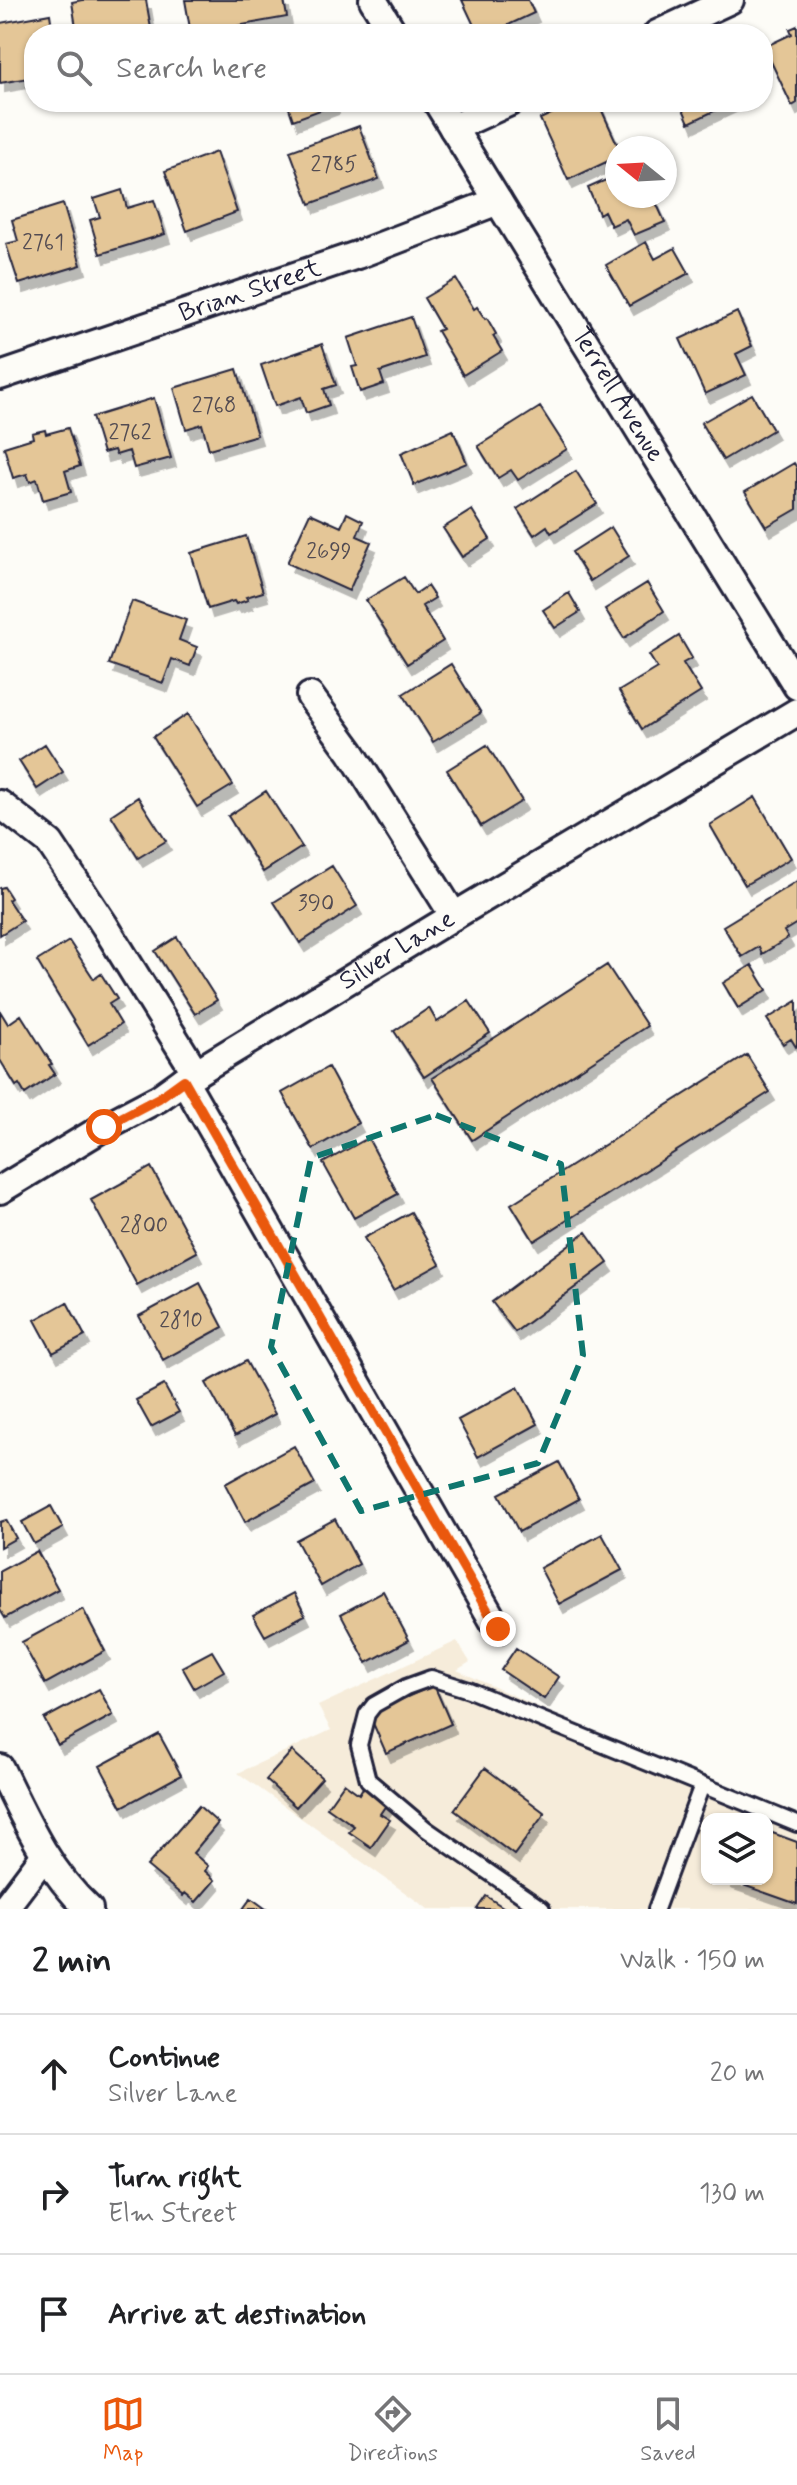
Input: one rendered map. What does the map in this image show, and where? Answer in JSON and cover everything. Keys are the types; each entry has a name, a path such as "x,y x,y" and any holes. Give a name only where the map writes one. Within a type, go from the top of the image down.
{"street":[{"path":"373,0 388,24"},
{"path":"678,24 730,0"},
{"name":"Terrell Avenue","path":"443,112 797,686"},
{"path":"453,128 488,112"},
{"name":"Brian Street","path":"0,376 357,255 498,201"},
{"path":"310,696 351,752 454,916"},
{"name":"Silver Lane","path":"0,1190 104,1127 159,1098 454,916 797,712"},
{"path":"0,804 50,843 105,926 498,1629"},
{"path":"0,1768 44,1856 89,1909"},
{"path":"4,1909 44,1856"}],"lane":[{"path":"542,1909 426,1829 368,1780 359,1745 367,1714 374,1705 406,1687 431,1678 469,1690 797,1824"},
{"path":"656,1909 702,1785"}],"highlighted area":[{"path":"436,1115 561,1164 583,1355 538,1463 361,1511 271,1347 311,1158"}],"shaded area":[{"path":"457,1641 470,1662 457,1670 598,1734 797,1813 797,1909 428,1909 238,1773 331,1730 318,1706"}],"building":[{"path":"146,0 150,24 75,24 72,2"},
{"path":"185,0 284,0 287,17 247,24 189,24"},
{"path":"462,0 528,0 534,13 510,24 473,24"},
{"path":"50,14 52,24 24,24 24,79 0,83 0,23"},
{"path":"797,26 797,103 792,106 773,66 773,43 792,34 790,29"},
{"path":"290,112 315,112 293,120"},
{"path":"555,112 603,112 614,136 605,136 605,163 568,180 540,119"},
{"path":"684,112 712,112 689,123"},
{"path":"359,126 379,179 310,204 290,151"},
{"path":"216,152 237,212 187,231 165,171"},
{"path":"605,180 605,208 659,208 665,222 634,235 626,219 611,226 604,211 599,214 588,188"},
{"path":"122,190 127,208 154,200 165,234 100,254 90,220 100,217 94,199"},
{"path":"63,204 81,265 19,284 6,244 18,241 12,220"},
{"path":"646,242 655,259 675,248 689,273 629,306 606,265"},
{"path":"456,279 474,309 477,307 487,318 502,351 463,375 437,331 442,329 424,298"},
{"path":"737,312 752,346 736,354 746,375 705,394 680,339"},
{"path":"411,317 425,357 380,372 384,384 360,392 352,367 357,366 348,338"},
{"path":"322,344 336,385 324,389 329,405 306,413 301,397 275,406 261,365"},
{"path":"237,369 257,435 209,449 202,424 186,429 174,388"},
{"path":"752,394 773,430 723,460 701,423"},
{"path":"154,398 171,458 134,468 129,451 116,455 114,450 103,453 92,417"},
{"path":"540,407 567,449 518,480 511,470 498,478 478,446"},
{"path":"68,428 80,466 65,471 71,492 43,500 37,479 30,482 27,474 13,478 4,447 33,438 32,433 45,430 46,434"},
{"path":"453,430 467,463 414,485 401,453"},
{"path":"794,463 797,468 797,509 766,527 745,492"},
{"path":"576,471 597,504 551,533 547,526 534,535 517,509"},
{"path":"472,510 490,539 462,557 443,528"},
{"path":"310,513 341,527 347,513 363,521 357,536 371,542 349,591 287,563"},
{"path":"611,527 629,556 590,581 572,552"},
{"path":"246,536 263,592 236,604 234,601 208,609 191,553"},
{"path":"404,577 415,594 427,586 435,598 422,606 443,641 407,664 366,600"},
{"path":"647,583 664,611 624,638 605,609"},
{"path":"569,593 580,612 555,628 543,610"},
{"path":"132,601 186,620 179,640 197,647 190,666 172,659 163,683 109,664"},
{"path":"679,636 692,658 683,663 701,692 642,729 619,691 657,668 649,655"},
{"path":"451,664 481,713 433,742 403,694"},
{"path":"188,714 233,785 197,807 153,737"},
{"path":"45,744 63,772 37,789 19,761"},
{"path":"487,745 522,801 481,826 447,770"},
{"path":"266,791 302,847 263,872 228,816"},
{"path":"138,797 166,841 138,858 111,815"},
{"path":"755,797 791,858 745,885 710,825"},
{"path":"332,866 357,906 300,943 274,902"},
{"path":"797,881 797,923 784,931 788,938 762,954 759,947 742,957 723,926"},
{"path":"4,887 11,898 8,900 22,921 0,935 0,888"},
{"path":"177,937 217,1000 195,1014 155,951"},
{"path":"69,941 94,979 101,974 117,999 109,1004 121,1024 88,1045 37,961"},
{"path":"607,965 647,1026 472,1140 432,1078"},
{"path":"752,965 767,990 738,1008 723,983"},
{"path":"469,1001 490,1033 424,1077 394,1031 429,1008 437,1022"},
{"path":"797,1001 796,1047 791,1039 783,1044 767,1019"},
{"path":"0,1011 8,1024 21,1015 52,1064 49,1065 55,1074 25,1094 19,1084 16,1086 0,1060"},
{"path":"747,1055 770,1092 534,1241 511,1204"},
{"path":"328,1067 358,1123 313,1149 282,1093"},
{"path":"368,1138 398,1194 354,1218 323,1163"},
{"path":"151,1167 197,1252 137,1285 91,1200"},
{"path":"411,1212 440,1264 393,1290 364,1238"},
{"path":"586,1232 608,1263 515,1332 492,1302"},
{"path":"200,1283 223,1327 163,1360 139,1316"},
{"path":"67,1302 85,1336 53,1353 35,1320"},
{"path":"246,1361 275,1414 235,1436 206,1383"},
{"path":"164,1385 179,1412 151,1427 136,1400"},
{"path":"518,1387 538,1424 478,1457 458,1420"},
{"path":"294,1446 315,1484 245,1522 225,1484"},
{"path":"559,1462 579,1499 519,1532 499,1494"},
{"path":"51,1506 63,1528 34,1544 22,1522"},
{"path":"335,1519 359,1564 321,1586 296,1540"},
{"path":"6,1520 16,1538 0,1547 0,1522"},
{"path":"602,1534 622,1570 559,1604 540,1568"},
{"path":"37,1551 58,1589 5,1618 0,1610 0,1571"},
{"path":"383,1591 409,1640 367,1663 341,1614"},
{"path":"294,1593 305,1615 265,1636 253,1615"},
{"path":"83,1609 105,1651 45,1684 22,1642"},
{"path":"516,1648 559,1677 544,1699 501,1670"},
{"path":"212,1651 224,1671 194,1688 182,1667"},
{"path":"434,1685 451,1724 386,1753 369,1714"},
{"path":"99,1689 113,1715 58,1745 44,1719"},
{"path":"159,1734 181,1775 122,1807 100,1766"},
{"path":"292,1751 322,1778 296,1807 266,1780"},
{"path":"485,1768 545,1813 514,1855 454,1810"},
{"path":"344,1783 359,1794 364,1786 388,1802 380,1814 390,1820 371,1847 349,1832 354,1826 327,1807"},
{"path":"199,1806 218,1823 193,1853 208,1866 205,1871 215,1880 196,1902 185,1893 183,1896 147,1866"},
{"path":"773,1833 797,1842 797,1904 743,1885 773,1885"},
{"path":"486,1896 506,1909 477,1909"},
{"path":"251,1898 266,1909 243,1909"}],"route":[{"path":"104,1127 159,1098 184,1080 498,1629"}]}
